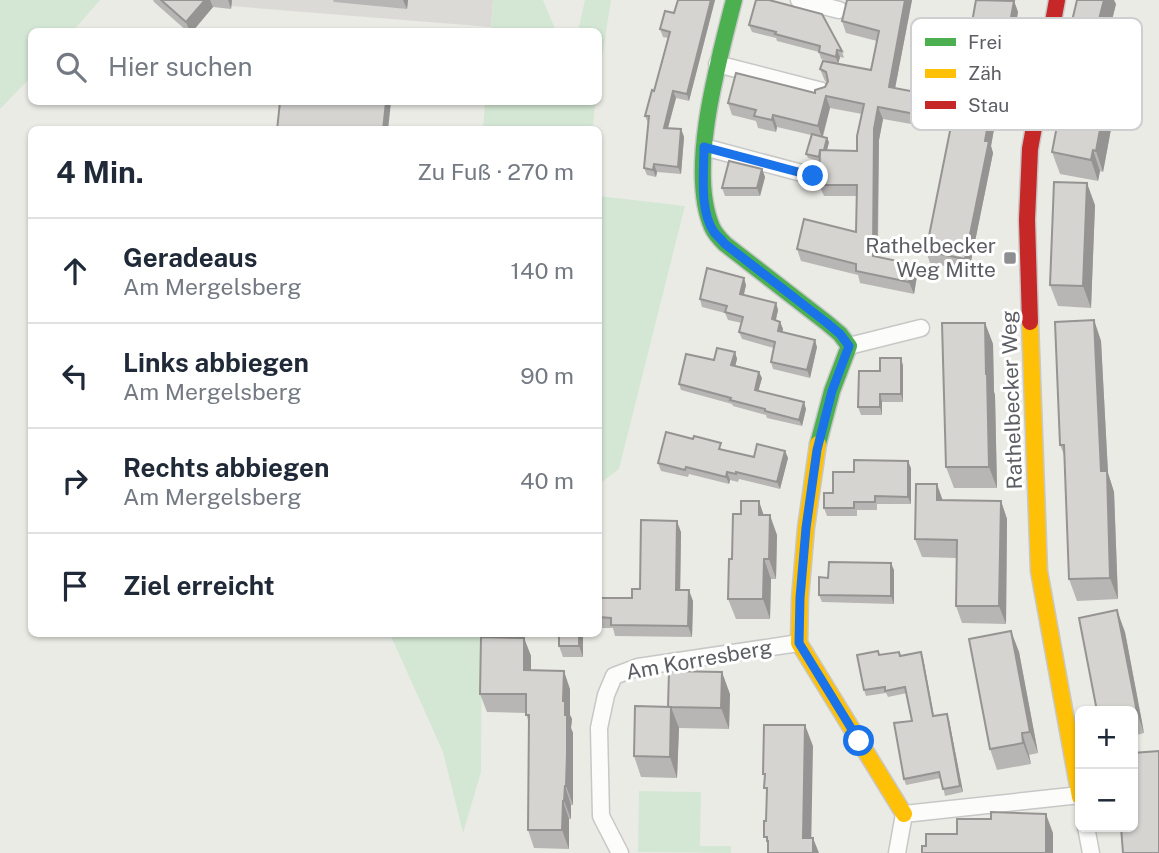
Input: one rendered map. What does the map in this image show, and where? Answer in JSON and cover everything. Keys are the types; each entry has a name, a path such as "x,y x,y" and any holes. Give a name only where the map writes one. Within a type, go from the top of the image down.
{"street":[{"path":"734,0 717,64 704,147 704,195 712,230 725,244 840,334 849,346"},
{"path":"799,0 839,10"},
{"name":"Rathelbecker Weg","path":"1054,18 1057,0"},
{"path":"717,64 822,91"},
{"name":"Rathelbecker Weg","path":"1033,130 1027,220 1039,571 1075,769"},
{"path":"704,147 813,176"},
{"path":"849,346 921,328"},
{"path":"849,346 832,391 817,450 806,528 799,643 904,814 897,853"},
{"name":"Am Korresberg","path":"620,853 601,816 599,728 606,695 614,676 638,667 799,643"},
{"path":"904,814 1075,797"},
{"path":"1087,832 1091,853"}],"shaded area":[{"path":"155,0 493,0 491,27"}],"green space":[{"path":"0,0 100,0 76,28 28,28 28,80 0,109"},
{"path":"493,0 543,0 555,28 491,28"},
{"path":"585,0 611,0 602,58 602,28 579,28"},
{"path":"485,105 595,105 593,126 483,126"},
{"path":"602,196 685,206 619,469 602,482"},
{"path":"391,637 482,637 481,772 463,833 443,752"},
{"path":"639,791 701,792 700,846 731,846 731,853 638,852"}],"building":[{"path":"161,0 205,0 186,22"},
{"path":"678,0 711,0 687,94 673,91 664,128 681,129 678,167 654,164 653,170 644,168 649,116 645,116 670,32 660,29 665,11 674,13"},
{"path":"756,0 769,0 822,14 842,51 837,50 836,57 819,52 820,46 749,25"},
{"path":"847,0 905,0 889,87 911,91 911,113 878,107 874,129 873,256 912,264 909,282 856,271 856,264 797,249 804,219 856,232 857,185 819,185 820,150 857,151 857,136 864,104 826,96 818,126 773,115 772,120 754,116 756,110 728,103 736,73 815,93 815,90 825,87 828,81 826,72 820,69 823,61 871,70 879,31 842,21"},
{"path":"976,0 1014,1 1011,18 973,18"},
{"path":"1077,0 1104,0 1099,18 1073,18"},
{"path":"280,105 386,105 383,126 277,126"},
{"path":"950,130 987,130 985,141 989,141 965,259 926,251"},
{"path":"1056,130 1100,130 1096,151 1093,150 1091,160 1052,152"},
{"path":"812,134 827,138 819,157 806,154"},
{"path":"729,161 762,169 757,188 722,188"},
{"path":"1054,182 1087,183 1083,286 1050,285"},
{"path":"707,268 744,278 740,294 776,303 772,319 780,322 778,331 815,340 807,370 771,362 775,342 739,332 743,317 725,312 727,306 700,299"},
{"path":"1094,320 1101,471 1107,471 1110,578 1069,579 1064,445 1060,445 1055,322"},
{"path":"942,323 985,323 989,467 946,467"},
{"path":"717,348 735,352 731,365 759,372 755,390 804,402 799,420 679,384 686,354 714,360"},
{"path":"880,358 901,358 901,394 880,394 880,407 858,407 859,371 880,371"},
{"path":"666,432 721,443 719,449 754,457 757,444 785,451 777,482 736,472 727,472 726,477 658,463"},
{"path":"854,460 908,461 908,497 875,496 875,502 854,502 854,508 824,508 824,493 833,493 833,472 854,472"},
{"path":"916,484 937,484 937,500 1001,501 999,606 956,606 957,540 915,539"},
{"path":"741,501 759,501 759,515 770,515 769,559 764,559 763,599 728,599 733,514 741,514"},
{"path":"641,520 677,521 676,590 689,590 688,626 611,625 611,618 602,617 602,598 632,598 632,589 640,589"},
{"path":"829,562 891,563 891,596 819,595 819,577 828,578"},
{"path":"1117,610 1136,706 1096,706 1079,618"},
{"path":"1011,631 1030,732 1022,733 1023,743 990,749 969,639"},
{"path":"481,637 524,638 524,670 564,671 567,754 562,830 528,830 529,715 526,715 526,694 480,694"},
{"path":"559,637 579,637 579,646 559,646"},
{"path":"878,651 879,655 899,652 900,656 921,652 933,716 947,714 960,786 943,789 939,772 904,779 894,723 912,721 905,687 885,691 885,687 864,690 857,655"},
{"path":"669,671 722,672 721,708 668,707"},
{"path":"635,706 671,707 670,757 634,756"},
{"path":"764,725 805,725 803,838 813,838 813,853 768,853 767,837 764,837 767,788 764,788 763,774"},
{"path":"1159,751 1159,853 1123,853 1121,832 1138,832 1138,753"},
{"path":"991,812 1046,814 1046,853 922,853 922,846 926,846 926,834 957,834 957,819 991,819"}],"traffic: fast":[{"path":"734,0 708,114 704,146 705,203 713,230 725,244 827,323 849,346 832,391 818,444"}],"traffic: slow":[{"path":"1030,322 1039,571 1075,769"},
{"path":"818,444 806,528 799,643 904,814"}],"traffic: jam":[{"path":"1054,18 1057,0"},
{"path":"1030,322 1027,220 1033,130"}],"place":[{"name":"Rathelbecker Weg Mitte","path":"1010,258"}],"route":[{"path":"813,176 704,147 704,195 712,230 725,244 840,334 849,346 832,391 817,450 806,528 799,643 859,741"}]}
